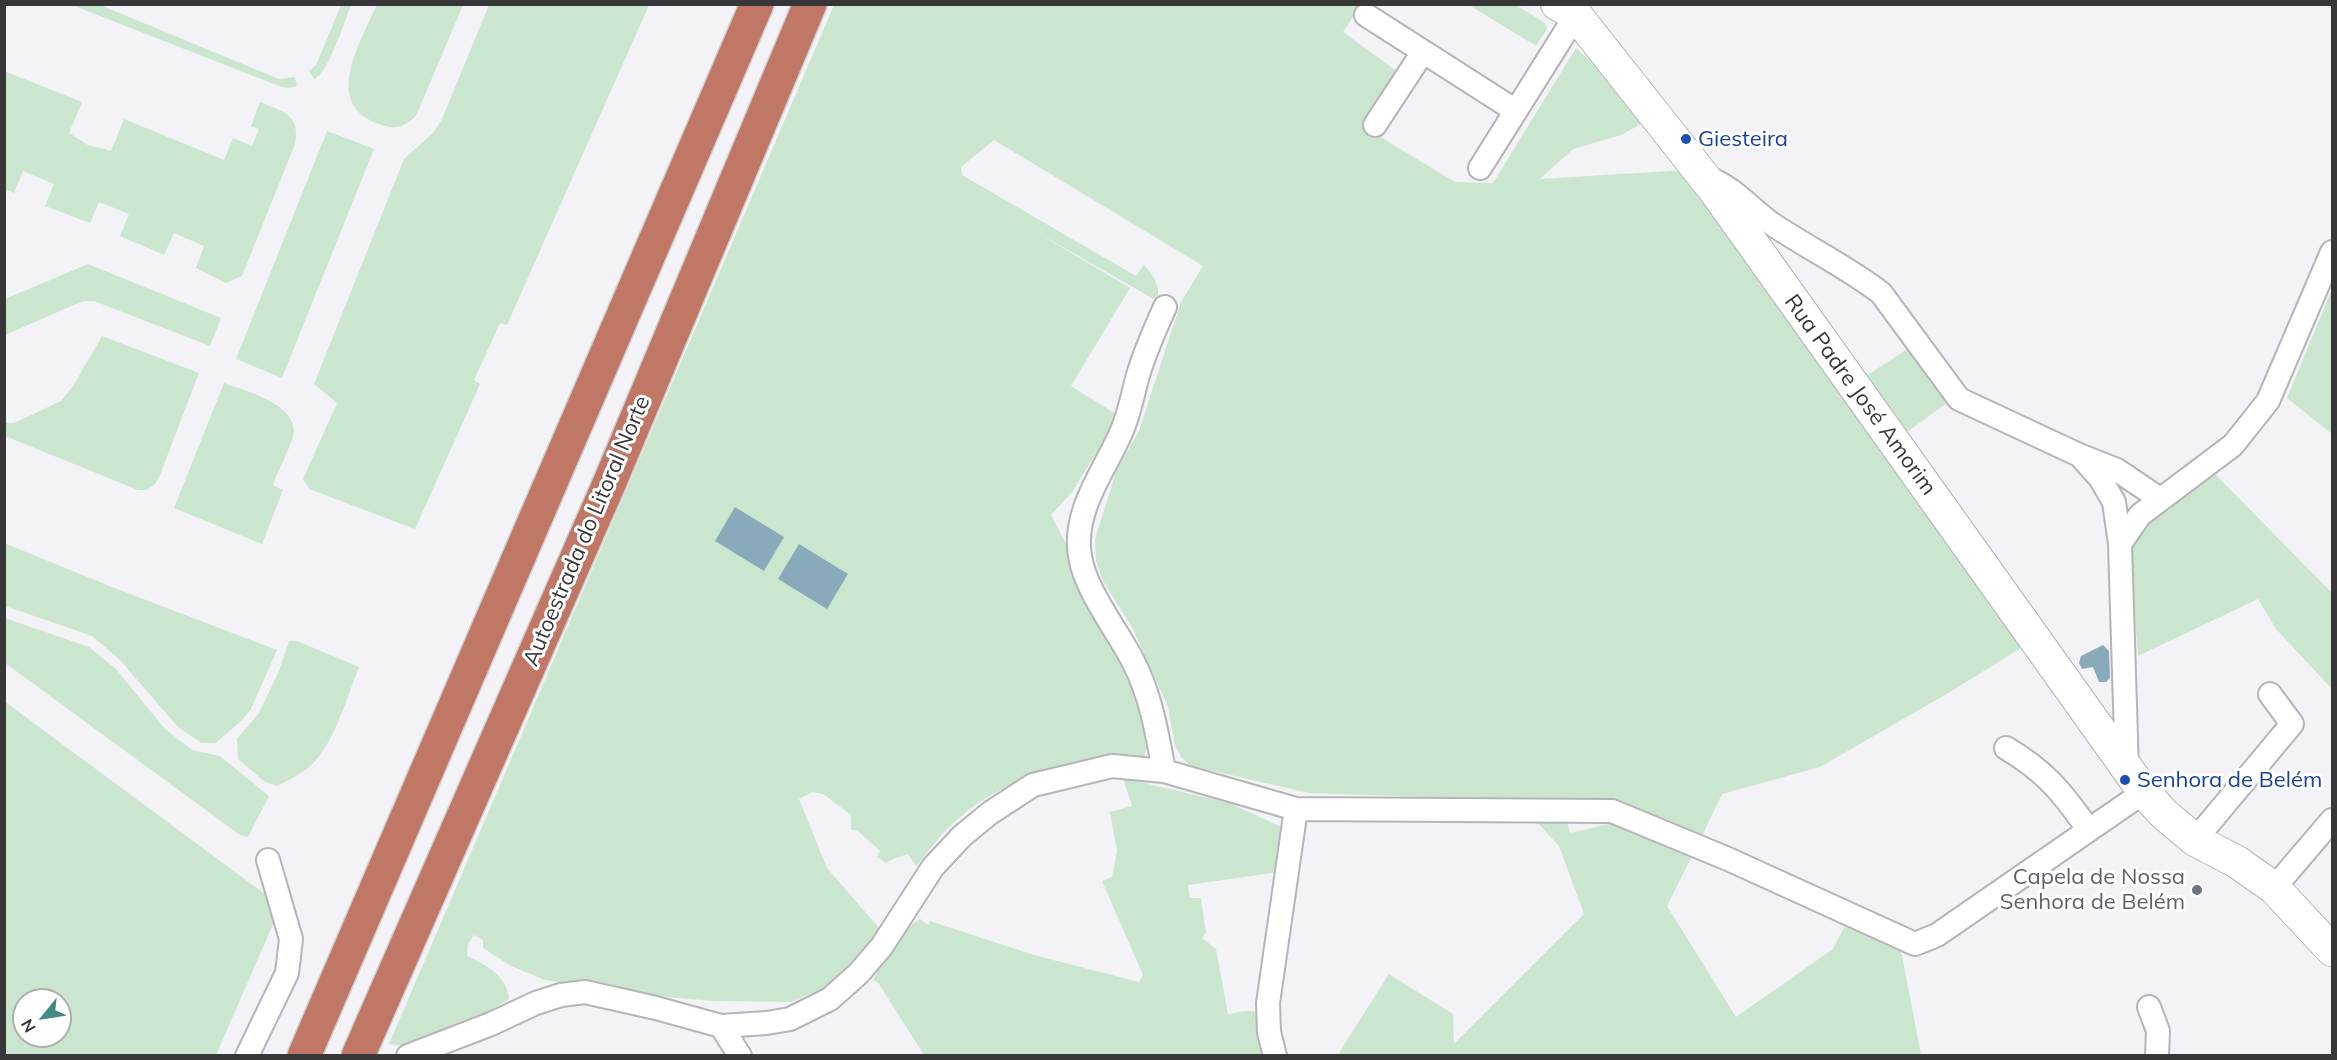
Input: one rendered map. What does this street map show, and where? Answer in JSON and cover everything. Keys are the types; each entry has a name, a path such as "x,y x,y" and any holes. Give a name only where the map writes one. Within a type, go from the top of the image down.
{"highway":[{"path":"304,1056 757,4"},
{"name":"Autoestrada do Litoral Norte","path":"358,1056 609,484 810,4"}],"street":[{"path":"1480,168 1516,111 1569,8"},
{"name":"Rua Padre José Amorim","path":"1569,8 1703,176 1756,234 2136,781 2164,814 2195,840 2237,862 2274,888 2332,950"},
{"path":"1366,15 1516,111"},
{"path":"1375,125 1423,52"},
{"path":"1756,234 1768,241 1777,239 1805,245"},
{"path":"1756,234 1805,245 1865,281 1881,293 1959,399 2084,461 2117,470 2153,505"},
{"path":"2120,544 2127,531 2153,505 2233,445 2268,401 2332,252"},
{"path":"1164,771 1149,698 1135,664 1090,586 1080,556 1080,533 1086,508 1098,476 1123,429 1139,373 1165,307"},
{"path":"421,1053 536,1003 561,995 585,992 721,1026 767,1023 790,1018 831,999 859,973 882,946 933,867 962,836 990,813 1033,785 1112,766 1164,771 1296,809 1612,811 1728,859 1915,944 1937,935 2088,829 2136,781 2120,544 2114,502 2100,478 2084,461"},
{"path":"2195,840 2292,724 2270,694"},
{"path":"2006,748 2027,760 2057,786 2088,829"},
{"path":"1275,1056 1269,1032 1268,1003 1296,809"},
{"path":"2274,888 2332,820"},
{"path":"247,1056 287,973 291,939 268,861"},
{"path":"2149,1007 2158,1030 2157,1056"},
{"path":"721,1026 737,1055"}],"green space":[{"path":"377,4 463,5 416,116 399,127 385,126 362,115 352,102 349,87 355,53"},
{"path":"72,5 100,5 279,79 295,77 297,86 288,88 279,86"},
{"path":"341,5 351,5 325,67 314,79 309,71 316,65"},
{"path":"489,5 649,5 507,325 500,323 474,380 480,384 415,529 309,489 303,479 337,403 314,384 404,159 433,133 442,119"},
{"path":"834,5 1361,5 1343,32 1402,75 1367,129 1455,182 1493,183 1576,48 1627,95 1648,120 1621,135 1573,149 1540,179 1686,170 2029,643 1950,692 1820,767 1722,794 1702,836 1622,801 1567,802 1309,793 1191,766 1181,757 1175,745 1168,707 1133,629 1103,581 1096,561 1095,539 1117,469 1139,431 1181,302 1203,266 994,140 961,167 962,175 1136,276 1144,265 1154,277 1157,286 1157,301 1033,230 1130,288 1071,386 1119,416 1072,492 1051,515 1071,553 1131,687 1145,735 1147,748 1144,758 1118,756 1101,759 1024,781 993,794 964,813 916,866 908,854 886,863 877,857 880,851 857,830 851,830 851,815 823,794 812,792 799,799 827,868 880,929 832,984 791,1002 676,998 545,980 511,966 483,948 483,940 474,935 468,944 467,956 488,967 500,977 509,999 488,1012 403,1046 389,1044"},
{"path":"1469,5 1516,5 1545,23 1547,29 1536,46"},
{"path":"4,71 82,102 69,133 88,145 111,151 124,119 224,160 233,138 252,146 259,129 251,126 260,102 283,112 293,120 296,134 295,144 242,276 226,283 196,268 204,246 174,233 164,255 120,236 129,214 99,202 90,223 45,206 54,184 23,171 14,193 5,189"},
{"path":"327,131 374,149 282,378 236,359"},
{"path":"88,264 221,318 210,346 94,301 83,301 5,335 5,299"},
{"path":"2332,289 2332,434 2287,398"},
{"path":"102,336 199,373 160,475 155,484 147,490 138,490 5,436 5,423 14,423 61,401 73,386"},
{"path":"1909,348 1947,403 1903,435 1863,378"},
{"path":"224,383 256,394 278,406 292,422 293,437 273,485 283,490 262,544 174,508"},
{"path":"2215,474 2332,593 2332,689 2276,629 2258,599 2138,656 2129,548 2148,525"},
{"path":"4,543 277,650 251,709 216,743 201,743 178,727 120,660 92,636 5,606"},
{"path":"5,618 89,647 116,669 164,728 192,750 220,756 269,796 248,837 240,835 5,663"},
{"path":"289,641 297,641 359,667 341,715 323,750 308,768 277,786 265,782 238,759 237,739 259,713 279,671"},
{"path":"4,701 281,906 216,1055 5,1055"},
{"path":"1123,778 1229,803 1282,827 1279,872 1188,885 1190,898 1201,898 1206,932 1202,938 1216,949 1228,1014 1265,1011 1264,1055 924,1055 879,984 873,979 899,938 920,919 928,925 930,921 1034,955 1139,982 1143,975 1102,881 1112,877 1117,851 1110,812 1132,806"},
{"path":"1535,820 1567,822 1570,833 1613,823 1693,854 1667,906 1736,1017 1833,949 1846,924 1901,950 1921,1055 1337,1056 1389,974 1453,1014 1454,1044 1584,914 1559,846"}],"water":[{"path":"735,507 784,537 764,571 715,541"},
{"path":"799,544 848,574 827,609 778,579"},
{"path":"2103,645 2109,651 2110,678 2106,682 2099,682 2093,667 2082,669 2079,663 2081,656"}],"place":[{"name":"Giesteira","path":"1686,139"},
{"name":"Senhora de Belém","path":"2125,780"},
{"name":"Capela de Nossa Senhora de Belém","path":"2197,890"}]}
